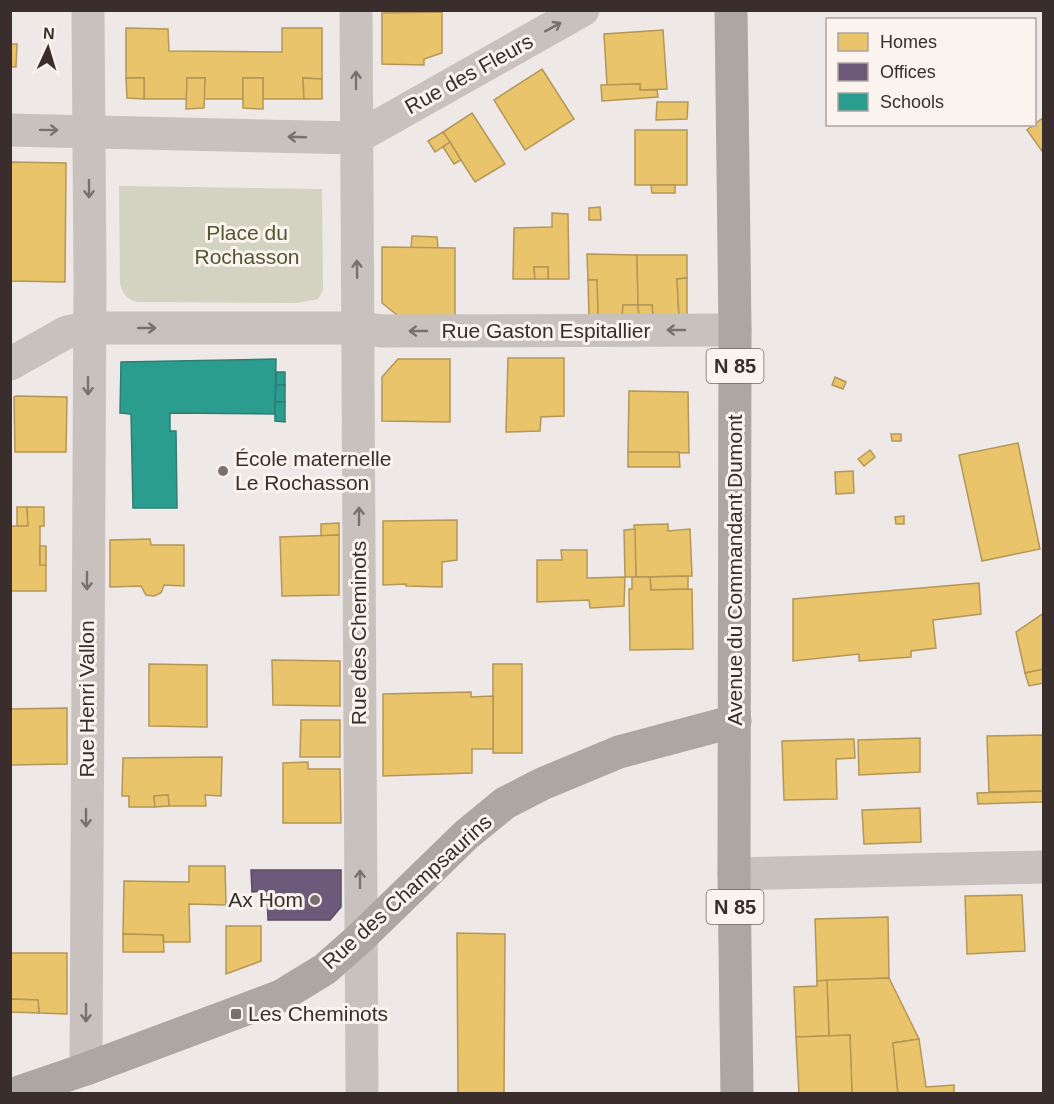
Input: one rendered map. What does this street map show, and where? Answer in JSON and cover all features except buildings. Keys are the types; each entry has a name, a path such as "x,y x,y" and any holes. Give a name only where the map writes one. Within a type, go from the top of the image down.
{"main road":[{"name":"Avenue du Commandant Dumont","path":"731,10 735,330 734,874 737,1094"},
{"name":"Rue des Champsaurins","path":"13,1094 282,996 325,969 466,835 505,803 542,784 619,752 735,721"}],"street":[{"path":"88,10 88,328"},
{"path":"10,364 67,332 88,328 358,328 356,10"},
{"name":"Rue des Fleurs","path":"356,138 583,10"},
{"path":"10,130 356,138"},
{"name":"Rue Henri Vallon","path":"86,1069 88,328"},
{"name":"Rue Gaston Espitallier","path":"358,328 383,331 735,330"},
{"name":"Rue des Cheminots","path":"358,328 362,1094"},
{"path":"734,874 1044,867"}],"green space":[{"name":"Place du Rochasson","path":"119,186 322,189 323,290 318,299 297,303 138,302 131,300 124,294 120,284"}],"place":[{"name":"École maternelle Le Rochasson","path":"223,471"},
{"name":"Ax Hom","path":"315,900"},
{"name":"Les Cheminots","path":"236,1014"}]}
